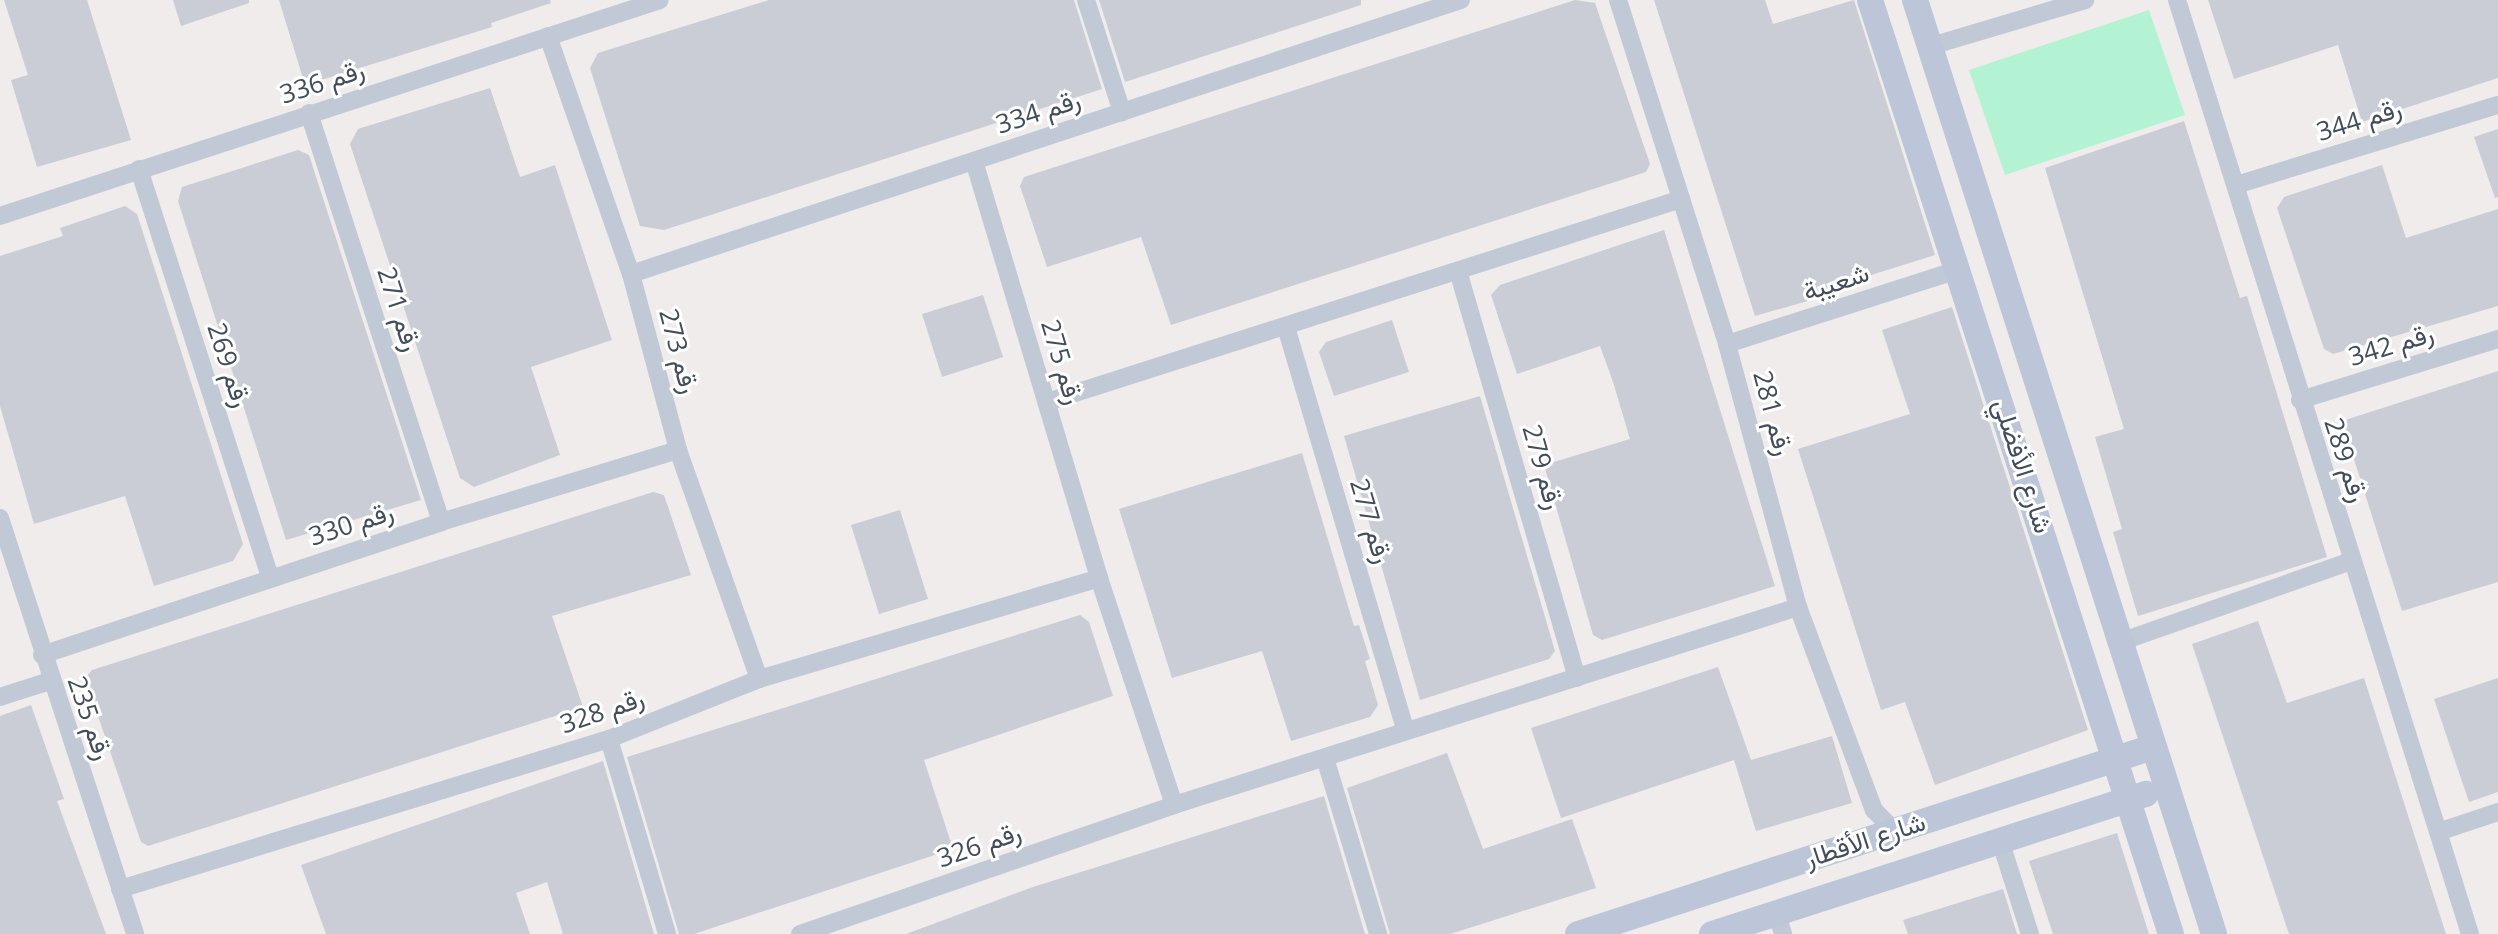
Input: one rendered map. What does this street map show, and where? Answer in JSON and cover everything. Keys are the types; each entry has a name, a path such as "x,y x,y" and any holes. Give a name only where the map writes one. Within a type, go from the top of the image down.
{"street":[{"name":"رقم 336","path":"0,216 660,0"},
{"path":"1086,0 1122,112"},
{"name":"رقم 334","path":"631,274 1461,0"},
{"name":"رقم 281","path":"1618,0 1727,344 1798,607 1874,810 1894,831"},
{"name":"شارع الأفضلي","path":"1870,0 1960,269 2171,934"},
{"name":"شارع الأفضلي","path":"1915,0 2214,934"},
{"path":"1931,46 2085,0"},
{"name":"رقم 289","path":"2177,0 2470,934"},
{"name":"رقم 273","path":"548,36 631,274 678,450 759,679"},
{"name":"رقم 344","path":"2236,185 2498,105"},
{"name":"رقم 271","path":"309,113 441,522"},
{"name":"رقم 275","path":"974,161 1099,578 1174,805"},
{"name":"رقم 269","path":"139,169 270,577"},
{"path":"1047,402 1681,199"},
{"name":"شعيبة","path":"1727,344 1960,269"},
{"name":"رقم 279","path":"1458,271 1577,678"},
{"name":"رقم 277","path":"1286,327 1406,731"},
{"name":"رقم 342","path":"2300,400 2498,339"},
{"name":"رقم 330","path":"42,655 270,577 678,450"},
{"name":"رقم 235","path":"0,518 50,681 135,934"},
{"path":"2120,642 2351,561"},
{"name":"رقم 328","path":"120,889 609,739 759,679 1099,578"},
{"name":"رقم 326","path":"800,934 1174,805 1798,607"},
{"path":"0,697 50,681"},
{"path":"609,739 667,934"},
{"name":"شارع الأقطار","path":"1578,934 2153,747"},
{"path":"1325,758 1378,934"},
{"name":"شارع الأقطار","path":"1712,934 1780,924 2000,840 2166,788"},
{"path":"2438,832 2498,812"},
{"path":"2000,840 2030,934"}],"green space":[{"path":"2149,10 2185,115 2005,175 1969,70"}],"building":[{"path":"4,0 87,0 131,140 37,167 11,80 28,75"},
{"path":"173,0 249,0 249,3 181,26"},
{"path":"279,0 550,0 551,3 491,23 492,27 305,85"},
{"path":"769,0 1074,0 1102,89 664,230 640,226 590,68 598,53"},
{"path":"1099,0 1361,0 1361,5 1125,82"},
{"path":"1575,0 1595,3 1650,164 1646,172 1171,325 1141,237 1047,267 1020,186 1024,177"},
{"path":"1654,0 1765,0 1773,24 1854,0 1935,255 1852,281 1853,288 1755,316"},
{"path":"2208,0 2498,0 2498,78 2362,122 2338,45 2234,79"},
{"path":"490,88 520,177 555,165 612,340 531,367 560,455 474,487 460,478 350,144 358,129"},
{"path":"2184,121 2240,298 2247,296 2327,557 2138,616 2113,532 2122,529 2095,437 2124,429 2045,168"},
{"path":"2498,129 2498,197 2495,198 2474,137"},
{"path":"298,150 309,155 421,500 286,540 178,201 182,187"},
{"path":"2382,165 2406,238 2498,209 2498,306 2333,354 2324,349 2277,208 2284,197"},
{"path":"125,206 137,214 243,544 233,561 154,586 125,496 34,524 0,406 0,256 63,236 60,228"},
{"path":"1664,230 1775,586 1602,640 1593,635 1544,465 1630,439 1613,382 1600,346 1517,374 1491,295 1500,285"},
{"path":"983,295 1003,357 942,377 922,314"},
{"path":"1952,307 2088,730 1935,785 1905,702 1881,710 1798,449 1910,414 1882,330"},
{"path":"1392,320 1409,372 1334,396 1319,352 1326,342"},
{"path":"2498,371 2498,582 2402,611 2342,421"},
{"path":"1480,396 1555,651 1549,659 1420,700 1344,436"},
{"path":"1302,453 1354,626 1359,625 1370,659 1365,661 1378,705 1370,717 1291,741 1262,651 1172,678 1119,509"},
{"path":"653,492 664,495 691,575 552,616 583,707 148,846 141,842 85,678 92,670"},
{"path":"900,510 928,599 879,614 851,525"},
{"path":"1080,615 1089,622 1113,696 924,760 953,849 694,934 679,934 627,757"},
{"path":"2258,621 2287,703 2364,678 2446,934 2289,934 2192,644"},
{"path":"1718,667 1751,760 1832,736 1852,803 1756,831 1734,760 1561,818 1531,728"},
{"path":"2498,678 2498,792 2469,802 2434,699"},
{"path":"31,705 64,799 57,801 106,934 0,934 0,716"},
{"path":"1447,753 1483,849 1572,819 1596,888 1450,934 1390,934 1347,788"},
{"path":"603,761 654,934 563,934 547,882 516,893 530,934 326,934 301,865"},
{"path":"1324,796 1365,934 906,934 1033,887"},
{"path":"2117,833 2149,934 2053,934 2029,861"},
{"path":"2003,889 2017,934 1908,934 1903,920"}]}
